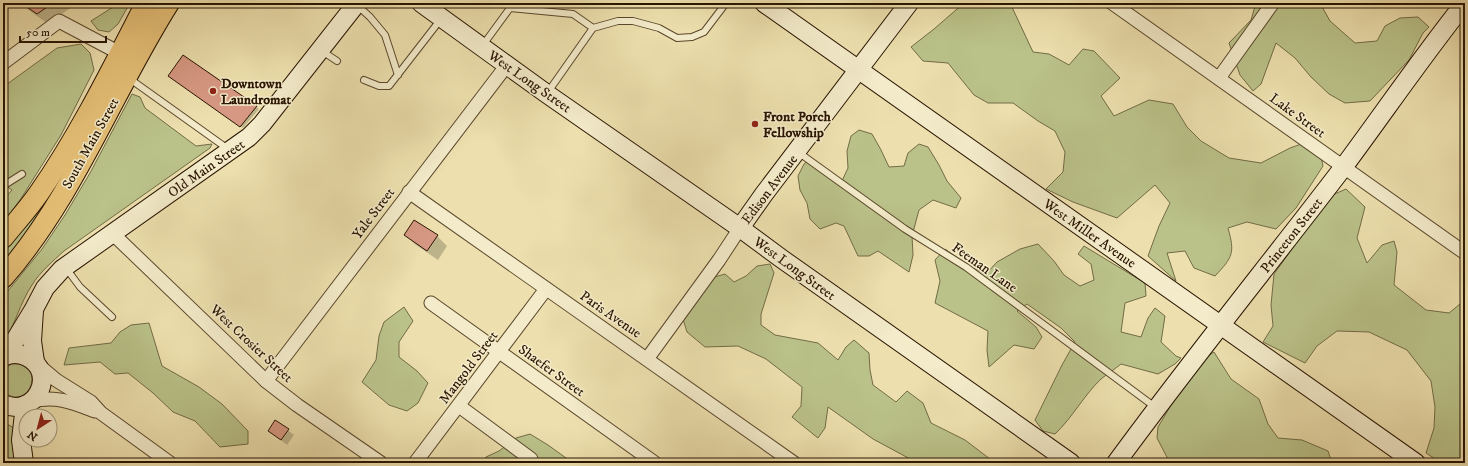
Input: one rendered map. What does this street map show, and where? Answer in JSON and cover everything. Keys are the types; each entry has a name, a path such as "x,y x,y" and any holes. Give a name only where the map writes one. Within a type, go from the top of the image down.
{"main road":[{"name":"South Main Street","path":"3,278 28,247 77,169 128,64 146,3"},
{"name":"South Main Street","path":"3,238 38,194 87,115 128,64 169,3"}],"street":[{"name":"Old Main Street","path":"4,356 11,348 45,288 65,266 249,137 259,127 321,50 356,3"},
{"name":"West Long Street","path":"422,3 547,94 740,228 788,264 1071,463"},
{"name":"West Miller Avenue","path":"764,3 1416,463"},
{"name":"Edison Avenue","path":"647,359 719,260 740,228 909,3"},
{"name":"Lake Street","path":"1112,3 1465,253"},
{"path":"1219,78 1272,4"},
{"name":"Princeton Street","path":"1116,463 1156,408 1343,167 1464,4"},
{"path":"3,62 59,21 128,64"},
{"name":"Yale Street","path":"266,381 507,65"},
{"name":"Paris Avenue","path":"409,192 794,463"},
{"name":"West Crosier Street","path":"112,233 266,381 297,405 381,463"},
{"name":"Mangold Street","path":"415,463 546,289"},
{"name":"Shaefer Street","path":"431,303 655,463"},
{"name":"Old Main Street","path":"29,403 39,393 42,383 40,372 35,363 32,341 34,309"},
{"path":"4,356 21,354 35,363 52,377 91,402 101,413 170,463"},
{"path":"3,404 11,407 47,398 62,399 101,413"},
{"path":"24,463 21,440 29,403"},
{"path":"459,406 531,458"}],"lane":[{"path":"356,3 385,35 398,75"},
{"path":"547,94 593,28 618,21 633,21 659,28 677,38 692,37 704,32 714,20 723,7 717,3"},
{"path":"482,47 510,8 573,14 593,28"},
{"path":"364,80 379,86 389,86 442,18"},
{"path":"321,50 337,61"},
{"path":"128,64 231,151"},
{"name":"Feeman Lane","path":"797,151 905,229 966,267 1156,408"},
{"path":"3,186 22,174"},
{"path":"65,266 80,287 112,317"}],"green space":[{"path":"110,3 130,3 118,24 109,32 98,30 91,21 113,7"},
{"path":"964,3 1010,3 1033,52 1049,54 1069,65 1083,49 1094,51 1120,78 1101,96 1114,116 1149,100 1173,104 1187,127 1201,141 1229,158 1261,163 1290,148 1307,142 1321,157 1323,166 1296,208 1276,229 1247,222 1228,228 1232,249 1231,254 1226,264 1215,276 1194,268 1185,251 1167,253 1176,281 1148,256 1159,226 1170,203 1155,185 1117,218 1073,202 1046,189 1063,172 1065,152 1055,131 1013,103 988,103 974,95 948,63 923,61 911,47"},
{"path":"1256,3 1320,3 1330,21 1355,43 1377,41 1385,26 1400,18 1418,17 1429,27 1423,33 1409,60 1370,101 1345,103 1329,94 1311,77 1295,58 1276,43 1261,84 1253,91 1240,75 1229,43 1251,20"},
{"path":"81,44 90,53 94,70 61,135 20,200 3,223 3,200 12,190 3,184 3,87 57,48"},
{"path":"132,94 140,97 145,108 196,146 212,144 210,148 64,251 51,263 35,280 3,344 3,297 42,249 65,215 90,173"},
{"path":"859,130 872,134 889,167 904,166 908,153 919,144 928,147 947,181 961,198 956,208 933,200 919,210 912,236 913,255 909,272 878,251 869,256 858,256 844,226 836,223 820,229 810,219 807,203 800,190 798,176 804,164 809,160 841,183 848,168 847,151 851,136"},
{"path":"70,157 50,201 3,265 3,252"},
{"path":"1346,189 1365,207 1357,238 1367,263 1382,245 1394,241 1397,252 1394,285 1426,310 1449,313 1465,300 1465,463 1441,463 1426,453 1434,428 1435,407 1431,381 1407,350 1369,332 1337,331 1317,346 1305,363 1263,342 1273,326 1271,305 1274,274 1330,196"},
{"path":"1038,244 1054,261 1064,275 1080,286 1094,280 1091,264 1078,254 1084,246 1145,283 1146,296 1125,303 1121,332 1141,337 1148,318 1155,308 1165,316 1161,342 1176,356 1181,358 1175,364 1158,374 1121,364 1095,385 1055,434 1043,431 1035,420 1075,342 1061,328 1027,304 1017,311 1036,327 1042,337 1034,349 1014,345 989,367 987,350 988,331 935,303 940,281 935,260 945,249 971,267 986,274 997,262 1020,249"},
{"path":"770,264 774,273 761,314 761,325 775,335 818,343 838,360 846,347 854,340 869,353 873,385 896,402 907,391 923,403 931,423 965,440 990,459 992,463 914,463 912,460 873,439 828,407 825,428 818,438 792,417 801,406 802,387 766,359 738,346 705,347 687,332 683,319 711,278 725,274 734,282 746,276 757,266"},
{"path":"404,307 413,321 399,342 399,357 417,371 428,383 418,403 407,411 389,405 362,382 376,360 379,336 384,322"},
{"path":"149,323 162,366 199,387 222,404 248,431 248,444 220,447 195,421 173,412 153,393 128,373 115,374 100,362 64,365 69,348 111,343 120,332 131,325"},
{"path":"1214,352 1231,379 1259,399 1268,424 1278,438 1302,440 1328,451 1332,463 1170,463 1157,438 1158,427 1183,385 1203,359"},
{"path":"11,364 22,365 29,370 32,377 31,385 27,392 21,396 13,397 3,391 3,370"},
{"path":"3,420 18,430 20,463 3,463"},
{"path":"530,434 573,463 482,463 486,457 499,451 516,438"}],"building":[{"path":"21,3 53,3 37,14"},
{"name":"Downtown Laundromat","path":"183,55 257,106 240,127 168,76"},
{"path":"414,220 438,235 427,251 404,235"},
{"path":"275,420 289,429 281,440 268,431"}],"place":[{"name":"Downtown Laundromat","path":"213,91"},
{"name":"Front Porch Fellowship","path":"755,124"}]}
